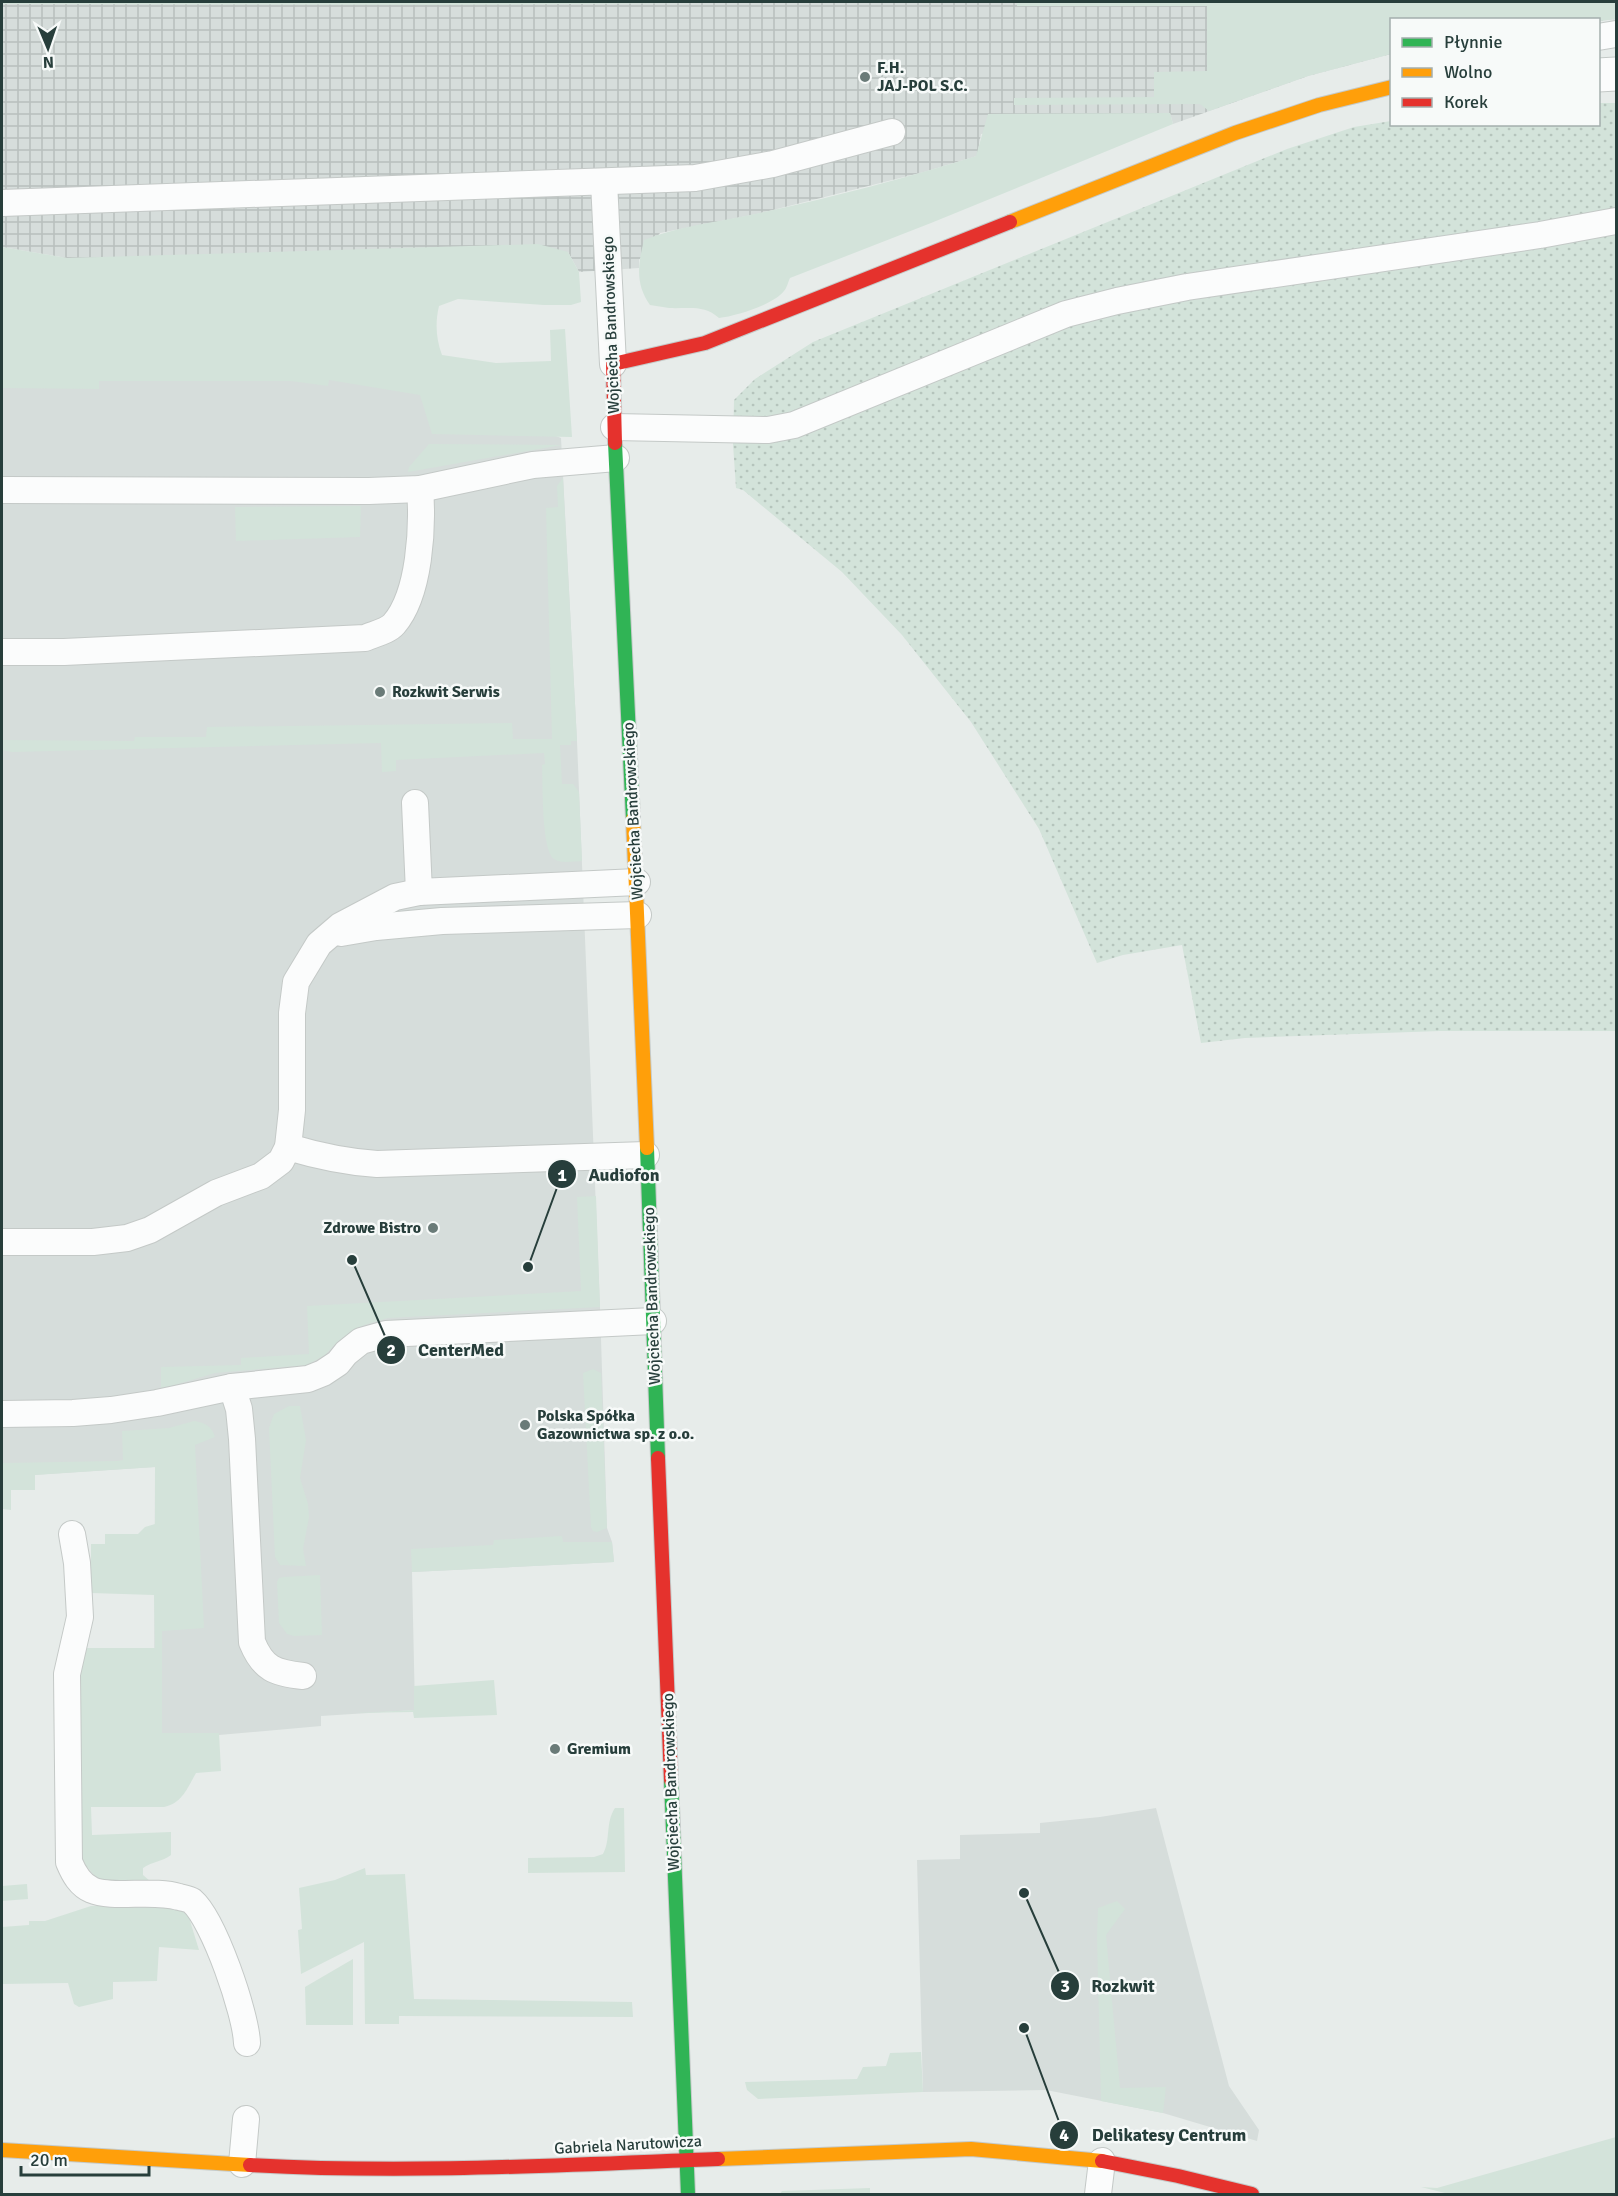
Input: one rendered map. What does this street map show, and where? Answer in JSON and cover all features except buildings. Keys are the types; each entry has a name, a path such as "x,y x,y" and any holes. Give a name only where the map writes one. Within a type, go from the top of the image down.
{"street":[{"path":"1600,75 1617,74"},
{"path":"613,364 705,343 1235,133 1319,105 1390,87"},
{"name":"Wojciecha Bandrowskiego","path":"613,364 614,427 637,882 652,1321 688,2194"},
{"name":"Gabriela Narutowicza","path":"2,2150 369,2169 496,2167 971,2149 1102,2161 1206,2182 1252,2194"}],"lane":[{"path":"1600,37 1617,34"},
{"path":"2,203 695,178 773,164 892,132"},
{"name":"Wojciecha Bandrowskiego","path":"604,182 613,364"},
{"path":"614,427 768,430 794,425 1066,314 1117,301 1187,287 1516,239 1617,221"},
{"path":"2,490 369,491 420,489 534,465 616,458"},
{"path":"2,652 64,652 365,638 392,626 404,611 411,593 423,521 420,489"},
{"path":"416,803 419,892"},
{"path":"2,1242 93,1242 127,1238 150,1230 216,1193 261,1176 281,1161 288,1147 292,1110 292,1013 296,982 319,944 340,926 395,897 419,892 637,882"},
{"path":"319,944 343,933 376,927 442,921 638,915"},
{"path":"288,1147 324,1158 377,1164 646,1155"},
{"path":"2,1414 111,1410 232,1387 308,1379 338,1364 346,1353 361,1341 386,1334 652,1321"},
{"path":"232,1387 239,1409 242,1439 252,1642 259,1659 272,1669 285,1674 303,1676"},
{"path":"72,1534 77,1563 80,1617 67,1674 69,1862 76,1878 93,1891 168,1893 192,1901 206,1921 230,1975 240,2007 247,2043"},
{"path":"242,2164 246,2119"},
{"path":"1098,2194 1102,2161"}],"shaded area":[{"path":"2,2 1616,2 1616,19 1600,21 1600,18 1390,18 1390,54 1308,76 1173,124 1170,113 981,134 977,156 924,172 757,214 660,233 639,260 639,268 579,272 568,252 67,258 2,247"},
{"path":"2,2 849,2 427,5 2,4"},
{"path":"1017,2 1616,2 1616,19 1600,21 1600,18 1390,18 1390,54 1308,76 1209,111 1200,104 1014,105 1014,98 1154,97 1154,72 1207,71 1207,6 1017,6"},
{"path":"1600,103 1616,103 1616,1031 1440,1031 1245,1038 1201,1043 1182,945 1123,955 1097,963 1039,829 971,722 902,635 842,572 743,490 736,488 733,444 734,400 755,379 813,342 1287,149 1354,127 1390,121 1390,126 1600,126"},
{"path":"1170,113 1173,124 790,278 785,290 772,301 735,315 719,318 702,309 650,305 642,289 639,266 644,240 685,228 838,195 976,156 988,114"},
{"path":"538,244 568,252 579,272 581,302 571,305 544,305 458,299 439,306 438,343 442,355 496,363 551,361 550,330 565,329 572,437 432,434 420,395 329,380 328,386 291,381 99,381 99,389 2,388 2,247 67,258"},
{"path":"2,346 412,380 561,438 577,741 607,1528 612,1542 614,1562 412,1572 415,1710 321,1716 321,1726 219,1735 218,1733 154,1733 155,1467 2,1477"},
{"path":"429,444 562,445 408,472 409,467"},
{"path":"563,478 577,741 571,741 571,745 560,745 562,784 573,784 579,792 582,861 560,861 554,859 550,853 544,815 542,765 545,764 544,753 396,760 396,771 382,772 381,743 12,752 2,750 2,740 134,741 135,737 206,737 207,727 512,723 513,739 552,739 546,508 558,507 557,486"},
{"path":"361,506 360,537 236,541 235,507"},
{"path":"596,1196 600,1307 388,1318 364,1325 351,1332 338,1341 325,1355 307,1365 215,1373 161,1389 161,1367 241,1365 241,1358 309,1354 307,1306 581,1291 577,1197"},
{"path":"593,1369 601,1373 607,1528 597,1532 591,1527 583,1373"},
{"path":"289,1406 300,1406 306,1440 300,1478 308,1504 309,1517 303,1549 306,1566 280,1565 275,1557 269,1428 274,1414"},
{"path":"194,1421 208,1426 215,1437 195,1445 204,1628 162,1631 162,1733 219,1733 221,1771 196,1773 180,1799 164,1807 91,1807 92,1835 171,1832 171,1855 143,1868 143,1875 151,1882 100,1882 82,1861 77,1674 81,1648 155,1648 154,1595 91,1593 91,1544 105,1544 105,1534 138,1534 145,1527 155,1524 155,1467 35,1475 35,1490 11,1490 11,1510 2,1509 2,1463 123,1460 122,1431 169,1428"},
{"path":"562,1536 563,1542 612,1542 614,1562 412,1572 411,1549 493,1545 494,1540"},
{"path":"320,1575 322,1635 287,1634 279,1623 277,1582 279,1578"},
{"path":"494,1680 497,1715 414,1718 413,1712 355,1713 414,1710 414,1686"},
{"path":"615,1808 624,1808 625,1872 528,1873 528,1858 594,1857 603,1854 610,1820"},
{"path":"1156,1808 1229,2086 1259,2130 1257,2141 1163,2113 1046,2090 923,2092 917,1860 960,1859 960,1835 1040,1833 1040,1823"},
{"path":"365,1868 366,1875 405,1874 414,1999 632,2002 633,2017 399,2016 399,2024 365,2024 364,1942 301,1974 298,1930 302,1929 299,1888 335,1880"},
{"path":"27,1884 28,1899 2,1901 2,1886"},
{"path":"1117,1901 1125,1909 1106,1935 1120,2088 1166,2087 1163,2113 1101,2101 1098,1908"},
{"path":"156,1904 187,1911 199,1950 159,1947 157,1981 113,1982 113,1999 79,2007 74,2004 68,1983 2,1984 2,1927 29,1925 29,1921 45,1921 91,1906"},
{"path":"353,1959 353,2025 306,2025 305,1987"},
{"path":"921,2052 923,2092 758,2099 747,2090 745,2082 857,2079 863,2067 886,2066 890,2053"},
{"path":"1616,2137 1616,2194 1449,2194 1421,2187 1437,2188"},
{"path":"870,2188 870,2194 780,2194 782,2191"}],"traffic: fast":[{"path":"615,443 633,819"},
{"path":"647,1148 658,1458"},
{"path":"671,1780 688,2194"}],"traffic: slow":[{"path":"1010,222 1235,133 1319,105 1390,87"},
{"path":"633,819 647,1148"},
{"path":"718,2159 971,2149 1102,2161"},
{"path":"2,2150 250,2165"}],"traffic: jam":[{"path":"615,443 613,364 705,343 1010,222"},
{"path":"658,1458 671,1780"},
{"path":"250,2165 426,2169 718,2159"},
{"path":"1102,2161 1252,2194"}],"place":[{"name":"F.H. JAJ-POL S.C.","path":"865,77"},
{"name":"Rozkwit Serwis","path":"380,692"},
{"name":"Zdrowe Bistro","path":"433,1228"},
{"name":"CenterMed","path":"352,1260"},
{"name":"Audiofon","path":"528,1267"},
{"name":"Polska Spółka Gazownictwa sp. z o.o.","path":"525,1425"},
{"name":"Gremium","path":"555,1749"},
{"name":"Rozkwit","path":"1024,1893"},
{"name":"Delikatesy Centrum","path":"1024,2028"}]}
